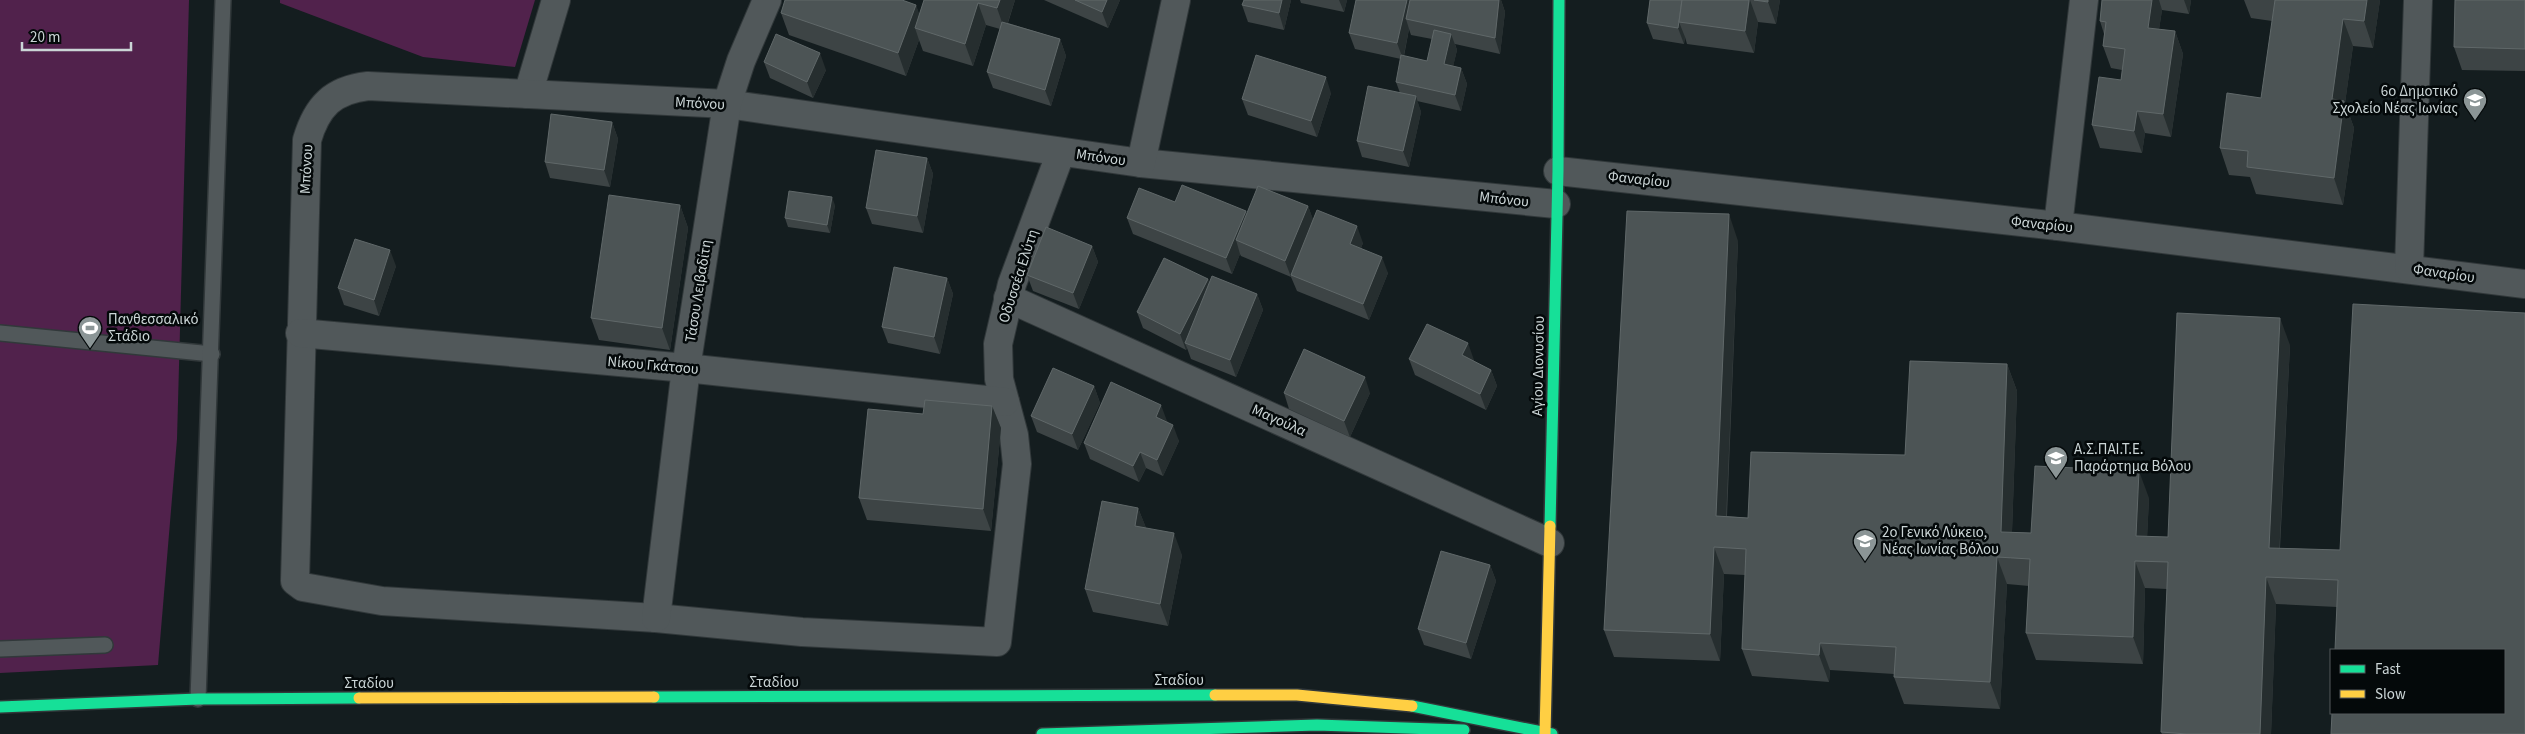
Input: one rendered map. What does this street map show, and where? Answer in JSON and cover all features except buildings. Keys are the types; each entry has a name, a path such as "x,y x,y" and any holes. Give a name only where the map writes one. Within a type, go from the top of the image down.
{"main road":[{"name":"Αγίου Διονυσίου","path":"1547,734 1558,170 1559,0"},
{"name":"Σταδίου","path":"0,707 198,699 1297,695 1401,704 1547,734"},
{"path":"1042,734 1317,725 1547,734"}],"street":[{"path":"528,94 556,0"},
{"name":"Τάσου Λειβαδίτη","path":"656,618 686,368 727,104 741,61 767,0"},
{"path":"1141,163 1176,0"},
{"path":"2058,226 2084,0"},
{"path":"2409,268 2418,0"},
{"name":"Μπόνου","path":"656,618 382,601 302,587 295,581 300,333 307,140 315,117 326,104 350,88 368,86 727,104 1141,163 1556,204"},
{"name":"Οδυσσέα Ελύτη","path":"656,618 802,632 997,642 1017,464 1014,435 997,366 998,344 1008,298 1062,152"},
{"name":"Φαναρίου","path":"1558,170 2058,226 2409,268 2525,284"},
{"name":"Μαγούλα","path":"1008,298 1550,543"},
{"name":"Νίκου Γκάτσου","path":"300,333 686,368 1005,402"}],"lane":[{"path":"198,699 212,354 223,0"},
{"path":"0,333 212,354"},
{"path":"0,649 104,645"}],"shaded area":[{"name":"Πανθεσσαλικό Στάδιο","path":"0,0 189,0 177,439 158,665 0,673"},
{"path":"280,0 535,0 515,67 423,57 280,3"}],"traffic: fast":[{"path":"1550,526 1558,171 1559,0"},
{"path":"654,697 1215,695"},
{"path":"0,707 198,699 359,698"},
{"path":"1412,706 1552,734"},
{"path":"1042,734 1317,725 1464,730"}],"traffic: slow":[{"path":"1545,734 1550,526"},
{"path":"1215,695 1297,695 1412,706"},
{"path":"359,698 654,697"}],"place":[{"name":"6ο Δημοτικό Σχολείο Νέας Ιωνίας","path":"2475,121"},
{"name":"Πανθεσσαλικό Στάδιο","path":"90,349"},
{"name":"Α.Σ.ΠΑΙ.Τ.Ε. Παράρτημα Βόλου","path":"2056,479"},
{"name":"2ο Γενικό Λύκειο, Νέας Ιωνίας Βόλου","path":"1865,562"}]}
